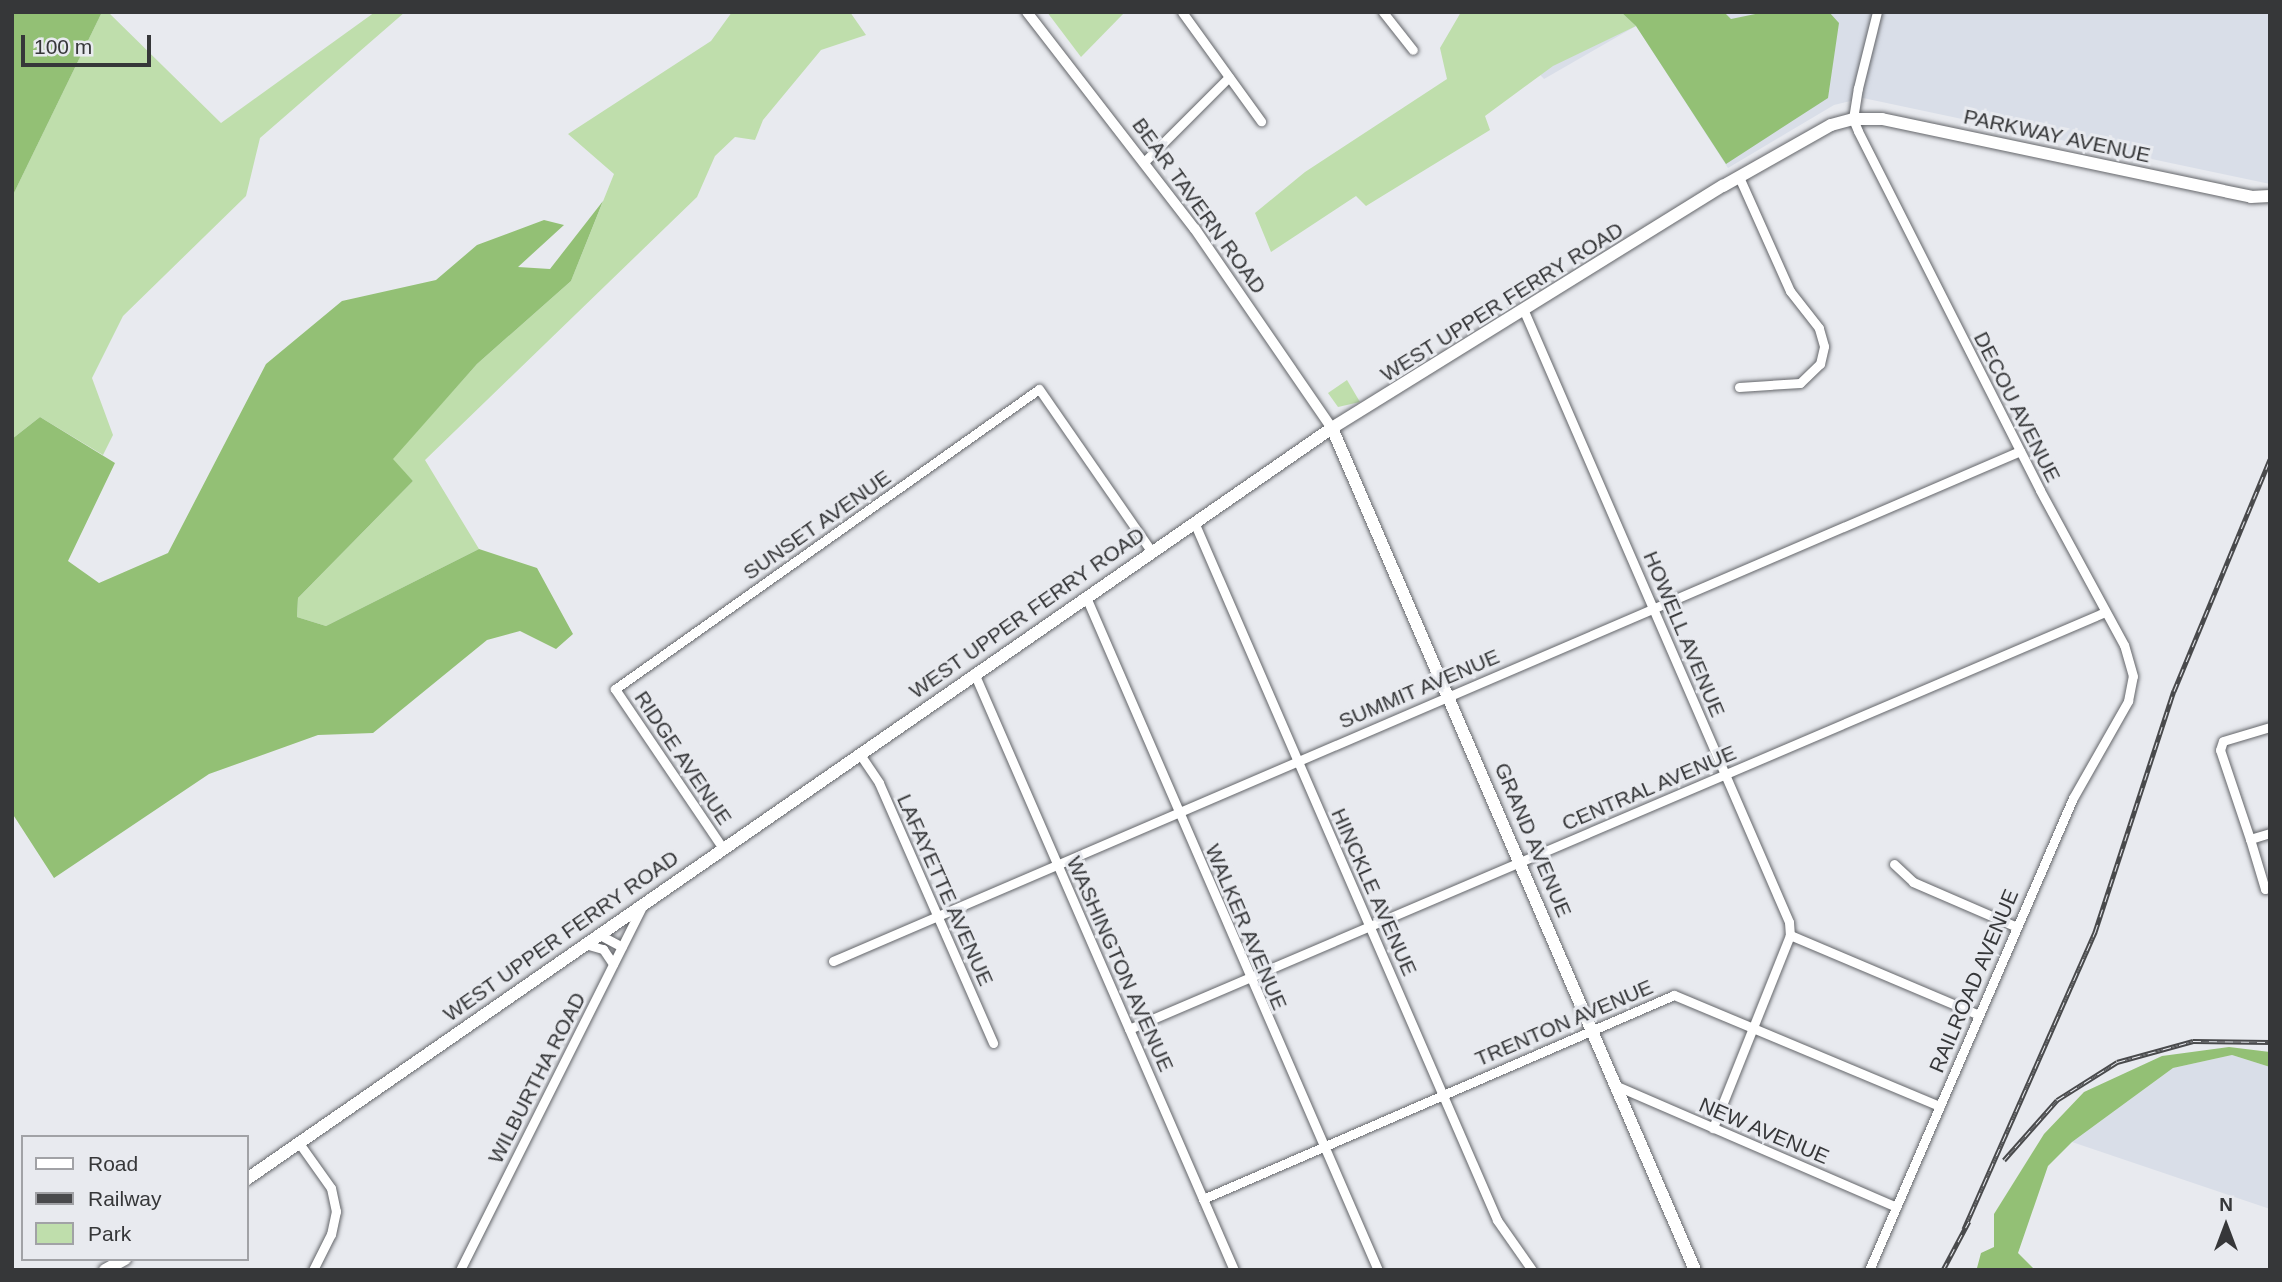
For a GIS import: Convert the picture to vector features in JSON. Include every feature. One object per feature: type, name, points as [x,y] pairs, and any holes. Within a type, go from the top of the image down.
[{"type":"main road","name":"WEST UPPER FERRY ROAD","points":[[248,1178],[722,847],[1332,428],[1739,177],[1831,125],[1853,119]]},
{"type":"main road","name":"PARKWAY AVENUE","points":[[1853,119],[1882,119],[2251,197],[2270,206]]},
{"type":"main road","name":"PARKWAY AVENUE","points":[[2251,197],[2270,196]]},
{"type":"main road","name":"GRAND AVENUE","points":[[1332,428],[1594,1029],[1695,1270]]},
{"type":"main road","points":[[105,1270],[121,1261]]},
{"type":"street","name":"BEAR TAVERN ROAD","points":[[1027,12],[1144,162],[1332,428]]},
{"type":"street","points":[[1182,12],[1261,121]]},
{"type":"street","points":[[1382,12],[1413,50]]},
{"type":"street","points":[[1853,119],[1877,12]]},
{"type":"street","points":[[1144,162],[1229,77]]},
{"type":"street","name":"DECOU AVENUE","points":[[1853,119],[2020,451],[2132,665],[2132,689],[2123,712]]},
{"type":"street","points":[[1739,177],[1790,291],[1819,328],[1824,346],[1820,364],[1800,383],[1739,387]]},
{"type":"street","name":"HOWELL AVENUE","points":[[1524,311],[1789,922],[1790,935]]},
{"type":"street","name":"SUNSET AVENUE","points":[[615,689],[1039,389],[1151,551]]},
{"type":"street","name":"SUMMIT AVENUE","points":[[833,961],[1449,694],[2020,451]]},
{"type":"street","name":"HINCKLE AVENUE","points":[[1194,522],[1501,1228],[1532,1270]]},
{"type":"street","name":"WALKER AVENUE","points":[[1086,597],[1322,1147],[1378,1270]]},
{"type":"street","name":"CENTRAL AVENUE","points":[[1129,1029],[2105,612]]},
{"type":"street","name":"WASHINGTON AVENUE","points":[[974,673],[1234,1270]]},
{"type":"street","name":"RIDGE AVENUE","points":[[615,689],[722,847]]},
{"type":"street","name":"RAILROAD AVENUE","points":[[1869,1270],[2074,797],[2123,712]]},
{"type":"street","points":[[2270,727],[2223,741],[2220,750],[2265,889],[2270,887]]},
{"type":"street","name":"LAFAYETTE AVENUE","points":[[859,753],[879,783],[993,1043]]},
{"type":"street","points":[[2250,839],[2270,833]]},
{"type":"street","points":[[1894,864],[1913,882],[2017,927]]},
{"type":"street","name":"WILBURTHA ROAD","points":[[460,1270],[644,902]]},
{"type":"street","points":[[598,934],[622,947]]},
{"type":"street","points":[[1713,1128],[1790,935],[1979,1015]]},
{"type":"street","points":[[583,944],[603,949],[613,964]]},
{"type":"street","name":"TRENTON AVENUE","points":[[1203,1199],[1674,995],[1940,1106]]},
{"type":"street","name":"NEW AVENUE","points":[[1619,1087],[1896,1207]]},
{"type":"street","points":[[299,1143],[331,1188],[336,1211],[331,1234],[313,1270]]},
{"type":"shaded area","points":[[1482,12],[2270,12],[2270,184],[1863,98],[1834,105],[1728,168],[1636,26],[1544,79]]},
{"type":"shaded area","points":[[2232,1055],[2270,1067],[2270,1209],[2072,1142],[2173,1068]]},
{"type":"green space","points":[[12,12],[102,12],[12,197]]},
{"type":"green space","points":[[102,12],[108,12],[221,123],[375,12],[405,12],[260,138],[246,196],[123,316],[92,378],[113,435],[103,455],[40,417],[12,439],[12,197]]},
{"type":"green space","points":[[732,12],[850,12],[866,35],[821,50],[763,120],[755,140],[735,137],[715,156],[697,197],[425,460],[479,549],[326,626],[297,617],[298,598],[413,481],[392,459],[477,364],[571,281],[614,174],[568,134],[711,41]]},
{"type":"green space","points":[[1047,12],[1125,12],[1081,57]]},
{"type":"green space","points":[[1461,12],[1621,12],[1636,26],[1553,66],[1485,116],[1490,130],[1366,206],[1356,196],[1271,252],[1255,213],[1305,172],[1447,79],[1440,48]]},
{"type":"green space","points":[[1621,12],[1724,12],[1731,19],[1765,12],[1829,12],[1839,23],[1828,98],[1726,164],[1636,26]]},
{"type":"green space","points":[[603,201],[571,281],[477,364],[393,459],[413,481],[298,598],[297,617],[326,626],[479,549],[537,568],[573,634],[556,649],[520,631],[487,640],[373,733],[318,735],[209,774],[54,878],[12,813],[12,439],[40,417],[115,463],[68,561],[99,583],[168,553],[266,364],[342,301],[436,280],[477,245],[544,220],[564,225],[518,267],[550,269]]},
{"type":"green space","points":[[1347,380],[1360,402],[1338,407],[1328,393]]},
{"type":"green space","points":[[2229,1047],[2270,1052],[2270,1067],[2232,1055],[2173,1068],[2072,1142],[2048,1166],[2018,1253],[2035,1270],[1977,1268],[1981,1253],[1994,1247],[1994,1214],[2044,1134],[2084,1092],[2162,1056]]},
{"type":"railway","points":[[1964,1229],[2095,932],[2174,691],[2270,459]]},
{"type":"railway","points":[[2004,1160],[2057,1100],[2117,1062],[2193,1041],[2270,1042]]},
{"type":"railway","points":[[1943,1270],[1969,1221]]}]
